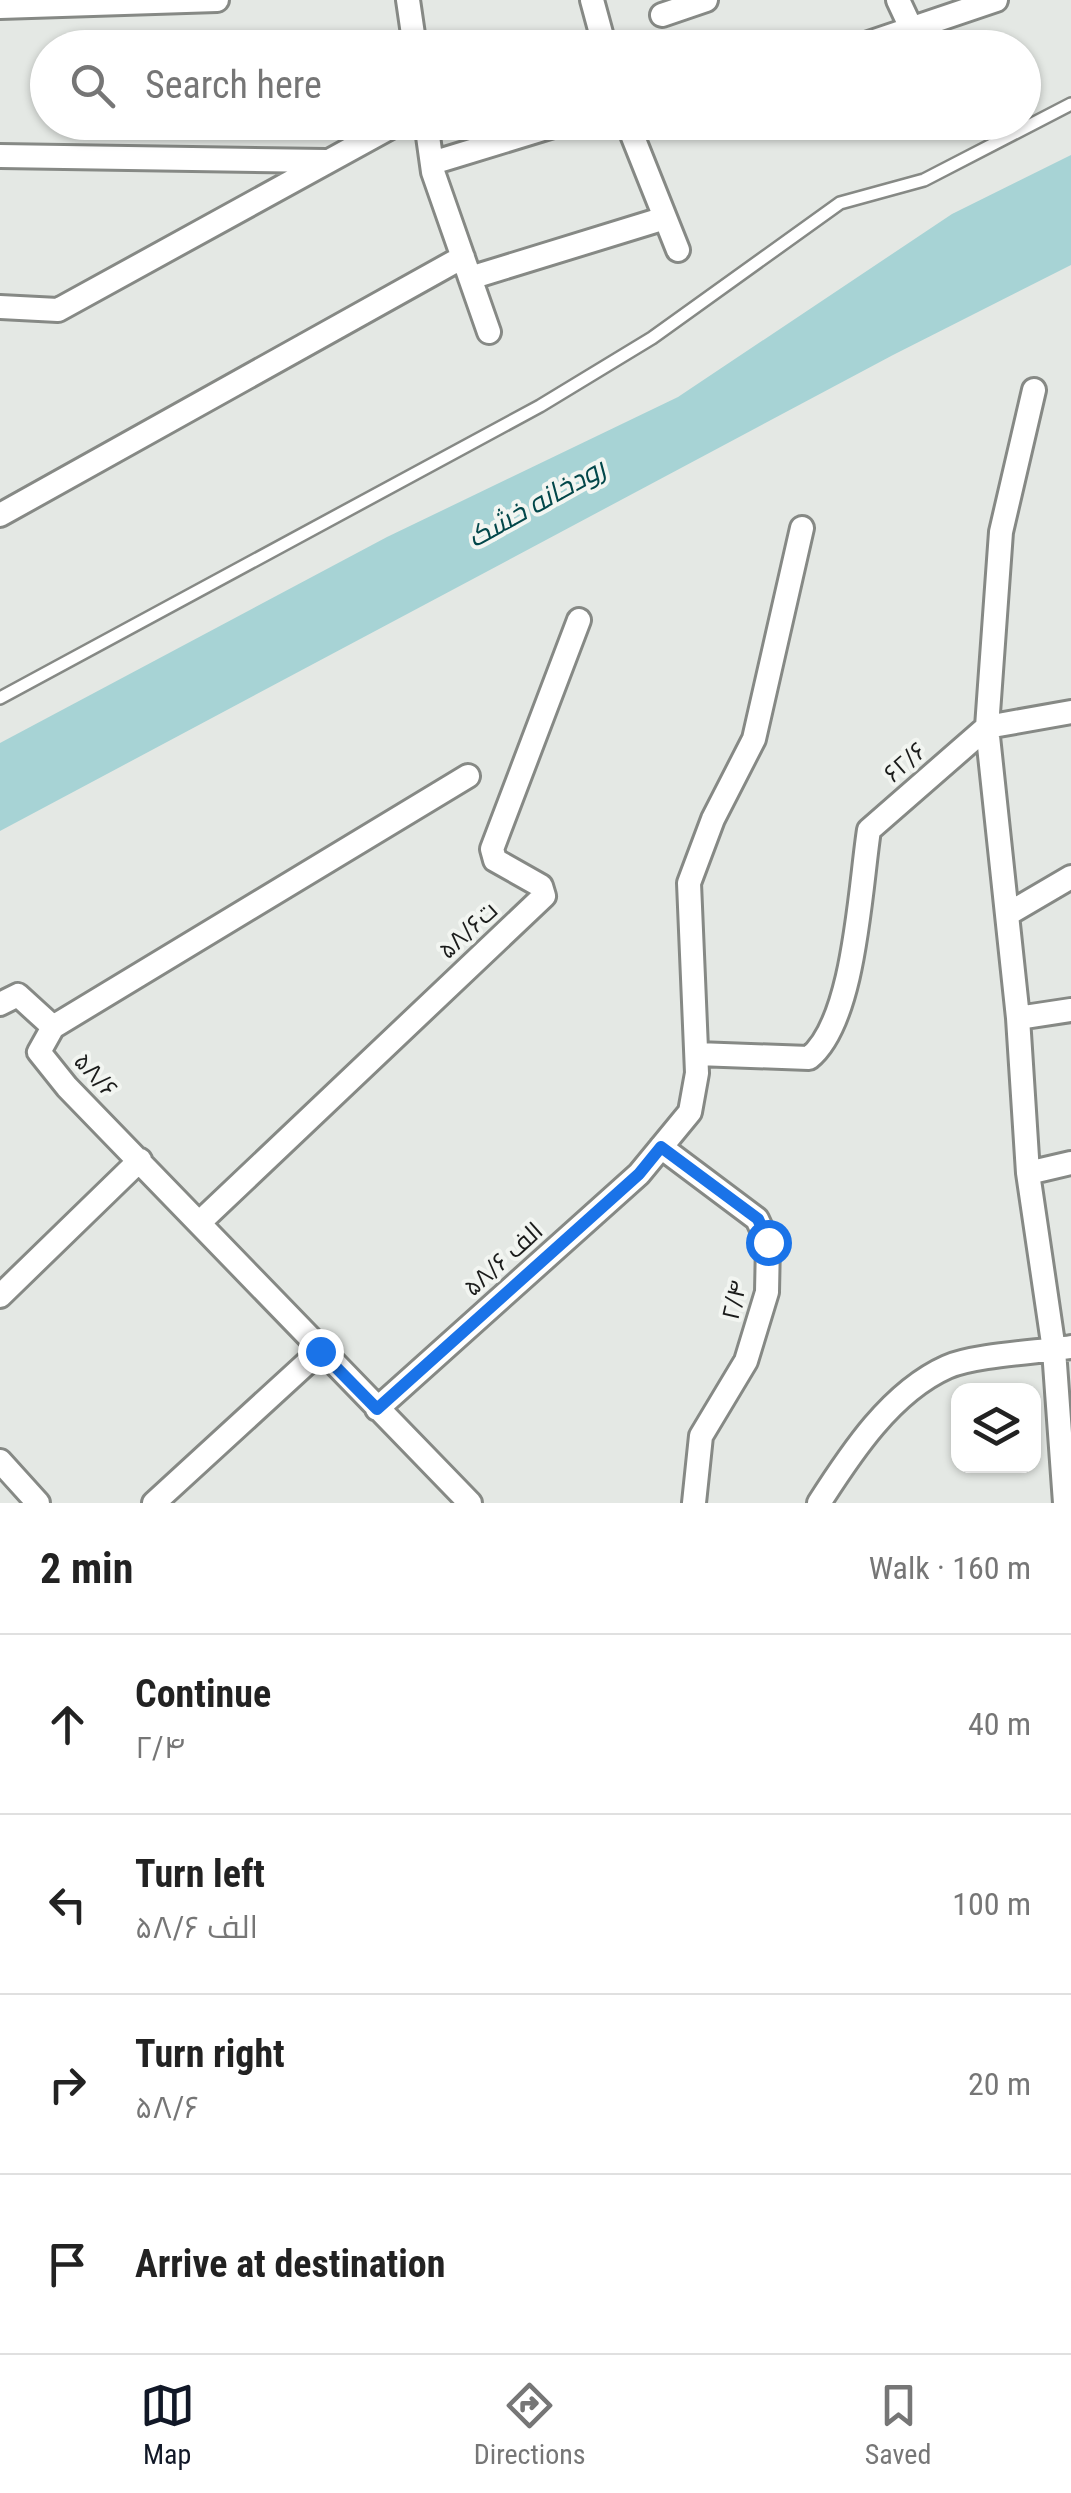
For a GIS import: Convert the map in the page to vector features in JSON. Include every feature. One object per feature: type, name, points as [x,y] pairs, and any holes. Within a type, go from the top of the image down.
[{"type":"street","points":[[0,7],[217,0]]},
{"type":"street","points":[[408,0],[412,30]]},
{"type":"street","points":[[592,0],[600,30]]},
{"type":"street","points":[[662,15],[706,0]]},
{"type":"street","points":[[898,0],[912,30],[996,0]]},
{"type":"street","points":[[0,307],[58,310],[368,140]]},
{"type":"street","points":[[429,140],[432,163],[489,332]]},
{"type":"street","points":[[432,163],[507,140]]},
{"type":"street","points":[[634,140],[678,250]]},
{"type":"street","points":[[0,156],[331,161]]},
{"type":"street","points":[[0,515],[467,268],[666,218]]},
{"type":"street","points":[[1034,390],[1001,532],[988,727],[1018,1018],[1028,1173],[1062,1348],[1065,1503]]},
{"type":"street","name":"۵۸/۶ الف","points":[[377,1409],[639,1174],[690,1112],[697,1054],[689,883],[712,819],[754,739],[802,528]]},
{"type":"street","name":"۵۸/۶ت","points":[[199,1222],[544,896],[541,886],[496,860],[492,848],[580,620]]},
{"type":"street","points":[[988,727],[1071,712]]},
{"type":"street","name":"۶۲/۶","points":[[697,1054],[809,1058],[825,1046],[844,985],[869,830],[988,727]]},
{"type":"street","name":"۵۸/۶","points":[[468,776],[54,1027],[39,1052],[66,1087],[470,1503]]},
{"type":"street","points":[[1008,914],[1071,877]]},
{"type":"street","points":[[0,1004],[18,995],[54,1027]]},
{"type":"street","points":[[1018,1018],[1071,1010]]},
{"type":"street","name":"۲/۴","points":[[661,1147],[758,1219],[768,1242],[767,1292],[746,1361],[701,1436],[694,1503]]},
{"type":"street","points":[[0,1296],[140,1160]]},
{"type":"street","points":[[1028,1173],[1071,1164]]},
{"type":"street","points":[[819,1503],[842,1466],[901,1397],[948,1366],[1062,1348]]},
{"type":"street","points":[[154,1503],[320,1351]]},
{"type":"street","points":[[0,1461],[38,1503]]},
{"type":"lane","points":[[1041,120],[1071,104]]},
{"type":"lane","points":[[0,698],[540,406],[652,338],[840,203],[924,180],[1001,140]]},
{"type":"water","name":"رودخانه خشک","points":[[1071,155],[1071,265],[893,355],[0,831],[0,743],[387,537],[678,397],[952,214]]},
{"type":"route","points":[[320,1351],[377,1409],[639,1174],[661,1147],[758,1219],[768,1242]]}]
